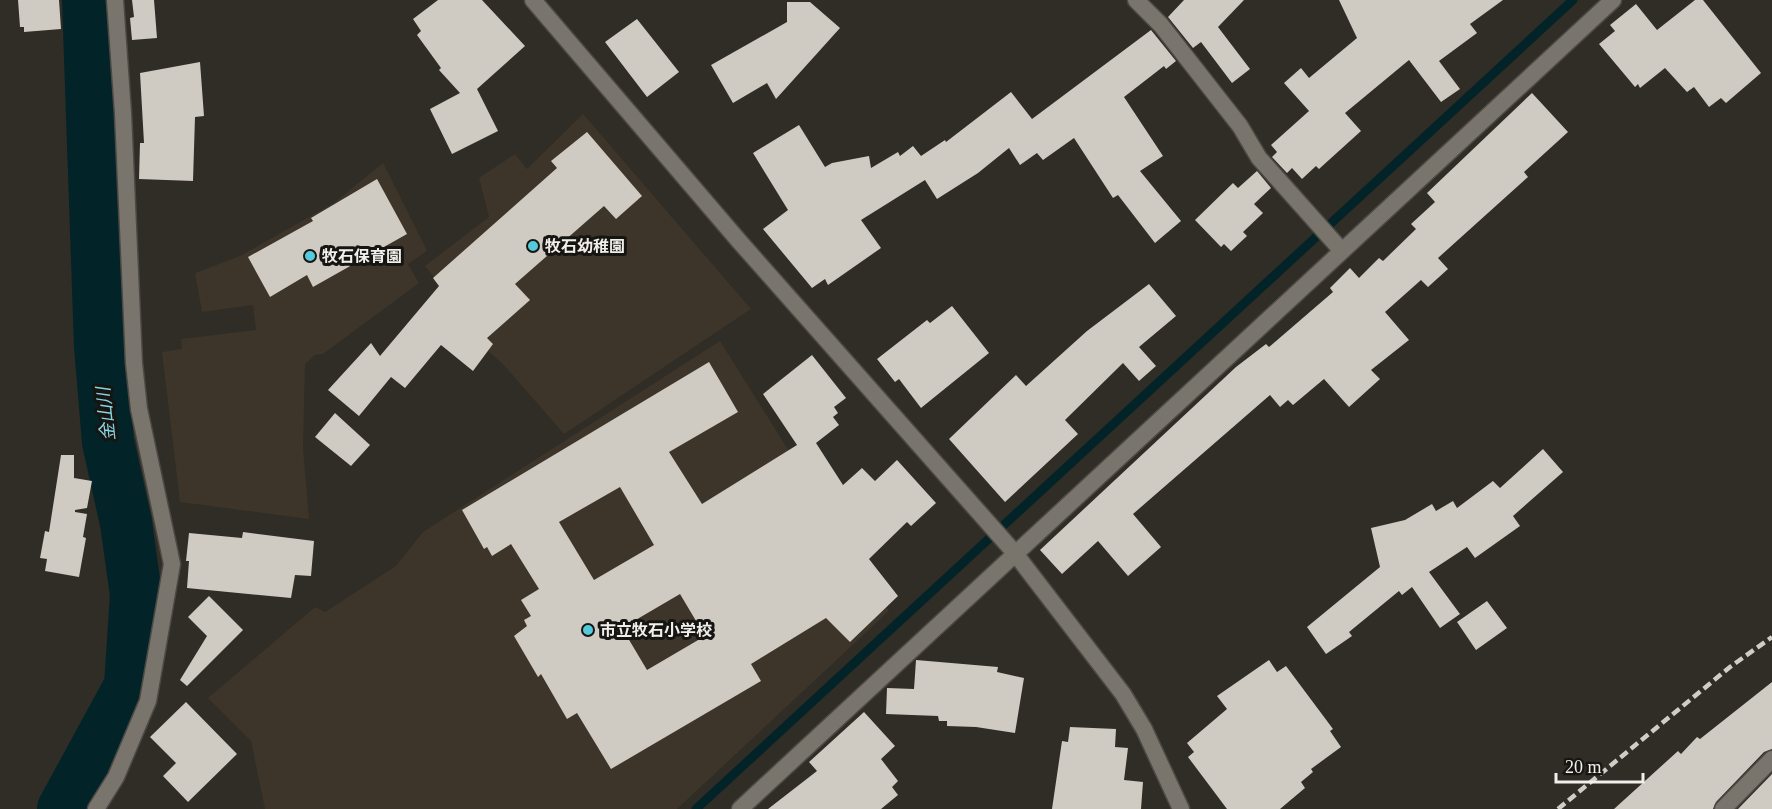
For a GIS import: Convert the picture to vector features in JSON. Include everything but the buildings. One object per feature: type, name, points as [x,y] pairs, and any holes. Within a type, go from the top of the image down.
[{"type":"street","points":[[96,809],[116,777],[148,701],[172,564],[139,409],[134,363],[123,113],[115,0]]},
{"type":"street","points":[[533,0],[740,241],[1014,552],[1123,694],[1144,729],[1180,809]]},
{"type":"street","points":[[1136,0],[1161,25],[1240,126],[1259,158],[1342,251]]},
{"type":"street","points":[[740,809],[801,755],[1014,552],[1612,0]]},
{"type":"street","points":[[1723,809],[1772,759]]},
{"type":"shaded area","points":[[583,114],[751,309],[564,434],[503,364],[435,304],[442,287],[425,266],[489,217],[479,178],[515,154],[527,169]]},
{"type":"shaded area","points":[[383,163],[427,251],[408,264],[419,283],[323,354],[315,355],[305,364],[303,448],[309,519],[180,502],[162,352],[182,349],[181,339],[256,330],[253,305],[202,312],[195,273],[240,256],[334,203]]},
{"type":"shaded area","points":[[720,341],[889,611],[677,809],[265,809],[251,741],[208,698],[315,607],[325,612],[396,566],[423,532]]},
{"type":"waterway","name":"金山川","points":[[63,809],[130,686],[136,595],[126,523],[108,442],[100,346],[88,0]]},
{"type":"waterway","points":[[696,809],[1573,0]]},
{"type":"railway","points":[[1558,809],[1730,667],[1772,637]]},
{"type":"place","name":"牧石幼稚園","points":[[533,246]]},
{"type":"place","name":"牧石保育園","points":[[310,256]]},
{"type":"place","name":"市立牧石小学校","points":[[588,630]]}]
